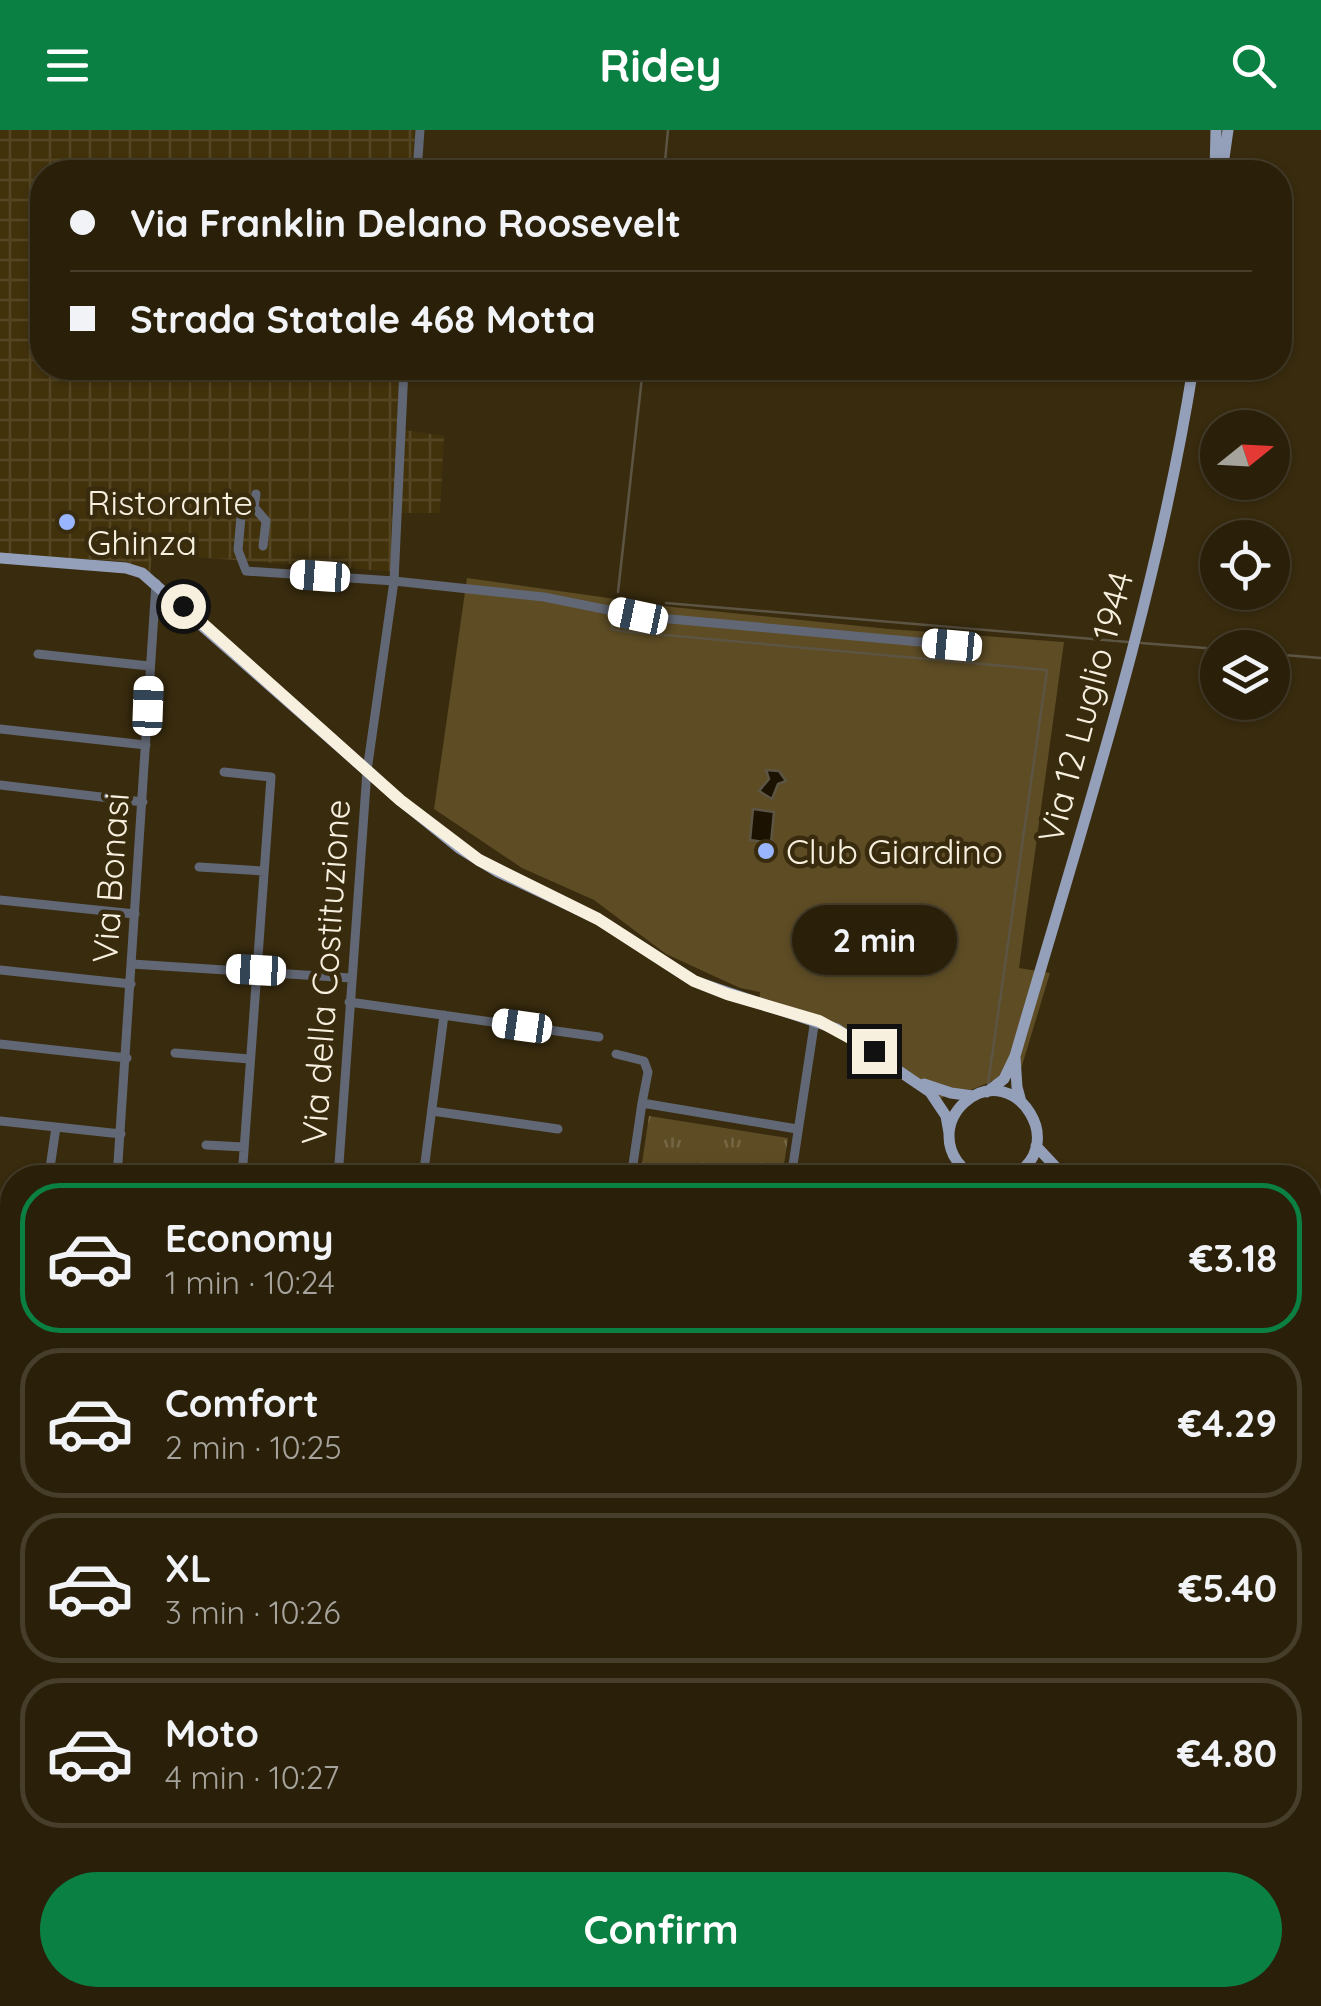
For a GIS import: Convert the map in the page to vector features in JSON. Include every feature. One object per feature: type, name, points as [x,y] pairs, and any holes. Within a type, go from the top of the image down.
[{"type":"main road","points":[[1216,130],[1217,160]]},
{"type":"main road","points":[[1221,160],[1228,130]]},
{"type":"main road","name":"Via 12 Luglio 1944","points":[[1015,1056],[1137,633],[1175,468],[1190,380]]},
{"type":"main road","points":[[0,558],[126,568],[156,583],[430,826],[479,860],[598,919],[676,971],[727,994],[815,1019],[857,1040],[916,1080],[940,1104],[954,1156],[963,1165]]},
{"type":"main road","points":[[987,1092],[1004,1079],[1015,1056]]},
{"type":"main road","points":[[1015,1056],[1017,1086],[1035,1122],[1036,1146],[1024,1165]]},
{"type":"main road","points":[[916,1080],[951,1093],[1005,1093],[1022,1102]]},
{"type":"main road","points":[[949,1133],[956,1111],[973,1096]]},
{"type":"main road","points":[[1036,1146],[1054,1165]]},
{"type":"street","points":[[418,160],[420,130]]},
{"type":"street","name":"Via della Costituzione","points":[[339,1165],[367,770],[394,581],[403,380]]},
{"type":"street","points":[[256,494],[254,507],[241,517],[238,550],[246,571],[394,581],[544,597],[638,616],[952,645]]},
{"type":"street","points":[[254,507],[266,521],[264,546]]},
{"type":"street","name":"Via Bonasi","points":[[118,1165],[156,583]]},
{"type":"street","points":[[38,654],[149,666]]},
{"type":"street","points":[[0,728],[146,745]]},
{"type":"street","points":[[224,772],[270,777],[243,1165]]},
{"type":"street","points":[[0,785],[143,802]]},
{"type":"street","points":[[199,867],[264,871]]},
{"type":"street","points":[[0,900],[135,914]]},
{"type":"street","points":[[132,964],[351,978]]},
{"type":"street","points":[[0,970],[131,984]]},
{"type":"street","points":[[349,1002],[600,1036]]},
{"type":"street","points":[[425,1165],[444,1015]]},
{"type":"street","points":[[792,1165],[815,1019]]},
{"type":"street","points":[[0,1044],[127,1058]]},
{"type":"street","points":[[175,1053],[250,1059]]},
{"type":"street","points":[[616,1054],[644,1061],[648,1072],[634,1165]]},
{"type":"street","points":[[642,1102],[797,1129]]},
{"type":"street","points":[[432,1111],[558,1129]]},
{"type":"street","points":[[0,1121],[121,1134]]},
{"type":"street","points":[[50,1165],[56,1127]]},
{"type":"street","points":[[206,1144],[244,1146]]},
{"type":"shaded area","points":[[0,130],[418,130],[415,160],[30,160],[30,380],[407,380],[405,430],[444,436],[440,513],[400,513],[399,572],[152,554],[150,575],[120,561],[0,554]]},
{"type":"shaded area","points":[[766,770],[779,771],[786,781],[778,784],[772,799],[759,791],[769,779]]},
{"type":"shaded area","points":[[753,809],[774,812],[771,843],[750,840]]},
{"type":"green space","name":"Club Giardino","points":[[467,578],[672,607],[1064,642],[1019,968],[1050,973],[1021,1069],[971,1090],[953,1089],[937,1102],[829,1027],[758,1007],[760,992],[740,988],[666,954],[594,900],[522,868],[434,809]]},
{"type":"green space","points":[[649,1116],[788,1138],[784,1165],[642,1165]]},
{"type":"waterway","points":[[665,160],[668,130]]},
{"type":"waterway","points":[[618,592],[642,380]]},
{"type":"waterway","points":[[666,603],[1128,642]]},
{"type":"waterway","points":[[611,621],[612,629],[621,631],[1047,670],[988,1084]]},
{"type":"waterway","points":[[1141,643],[1200,648]]},
{"type":"waterway","points":[[1290,655],[1321,658]]},
{"type":"place","name":"Ristorante Ghinza","points":[[67,522]]},
{"type":"place","name":"Club Giardino","points":[[766,851]]},
{"type":"route","points":[[183,606],[459,848],[598,919],[694,981],[819,1021],[874,1051]]}]
